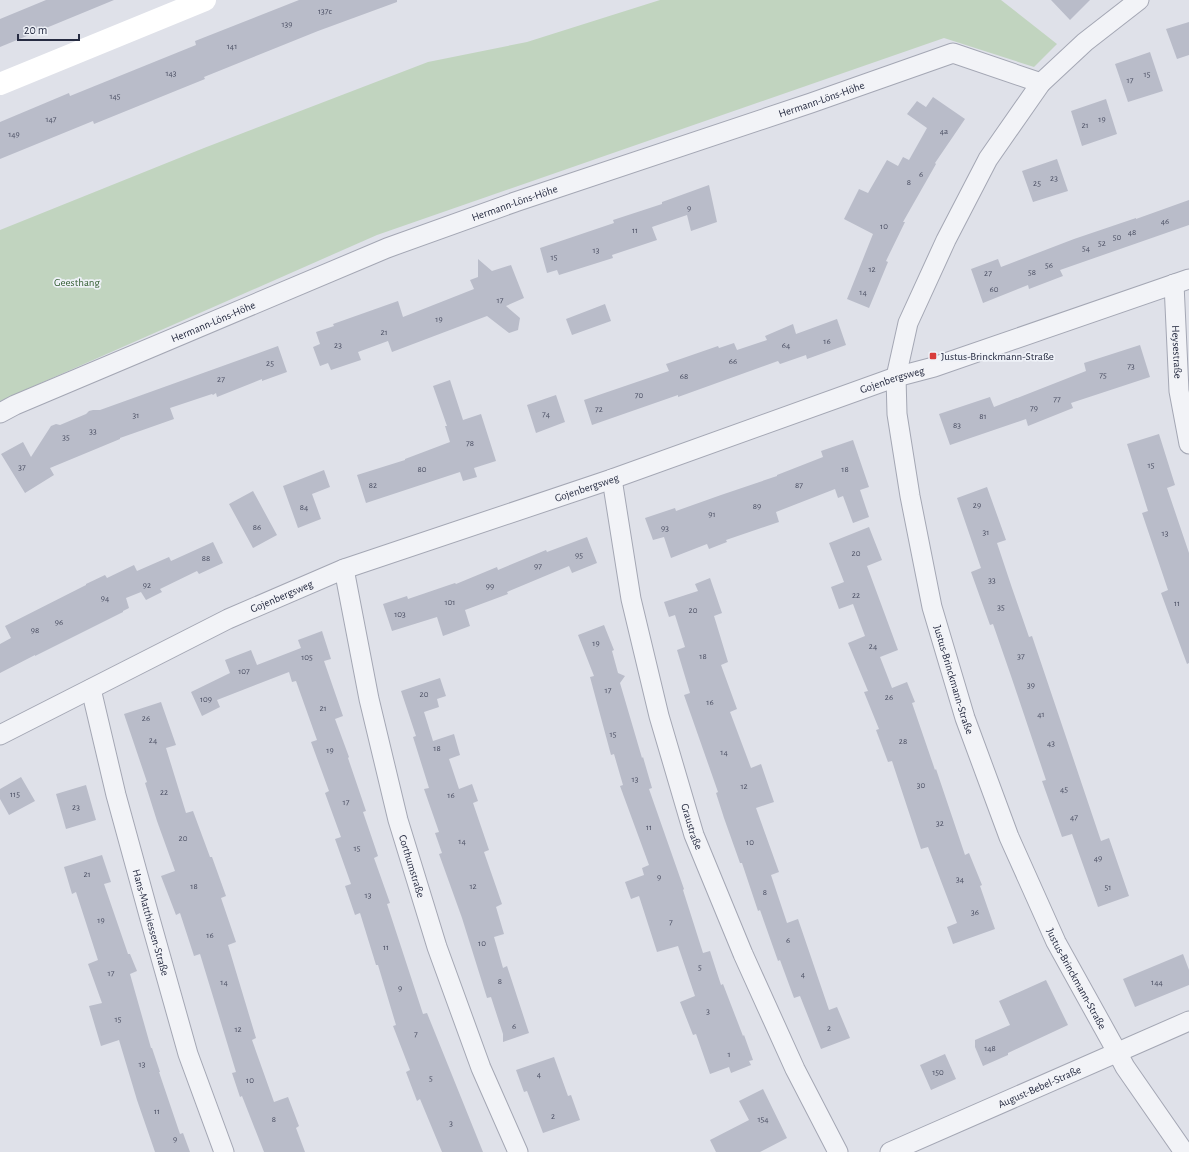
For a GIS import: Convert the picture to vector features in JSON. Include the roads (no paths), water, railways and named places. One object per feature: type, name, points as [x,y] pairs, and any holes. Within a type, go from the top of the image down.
[{"type":"main road","points":[[0,84],[205,0]]},
{"type":"street","name":"Justus-Brinckmann-Straße","points":[[1139,0],[1085,42],[1041,83],[988,159],[946,240],[908,323],[896,377],[897,414],[910,496],[932,607],[965,718],[1009,837],[1056,942],[1125,1067],[1184,1152]]},
{"type":"street","name":"Hermann-Löns-Höhe","points":[[0,413],[15,405],[387,248],[515,202],[811,103],[953,53],[1041,83]]},
{"type":"street","name":"Gojenbergsweg","points":[[0,735],[228,619],[344,569],[612,479],[896,377],[941,364],[1181,281]]},
{"type":"street","name":"Heysestraße","points":[[1181,281],[1179,391],[1189,444]]},
{"type":"street","name":"Graustraße","points":[[612,479],[631,599],[659,716],[694,835],[743,954],[795,1069],[838,1152]]},
{"type":"street","name":"Corthumstraße","points":[[344,569],[369,699],[398,820],[437,946],[470,1040],[518,1152]]},
{"type":"street","name":"Hans-Matthiessen-Straße","points":[[91,689],[116,795],[186,1047],[224,1152]]},
{"type":"street","name":"August-Bebel-Straße","points":[[890,1152],[1189,1021]]},
{"type":"place","name":"Justus-Brinckmann-Straße","points":[[933,356]]},
{"type":"park label","name":"Geesthang","points":[[77,282]]}]
